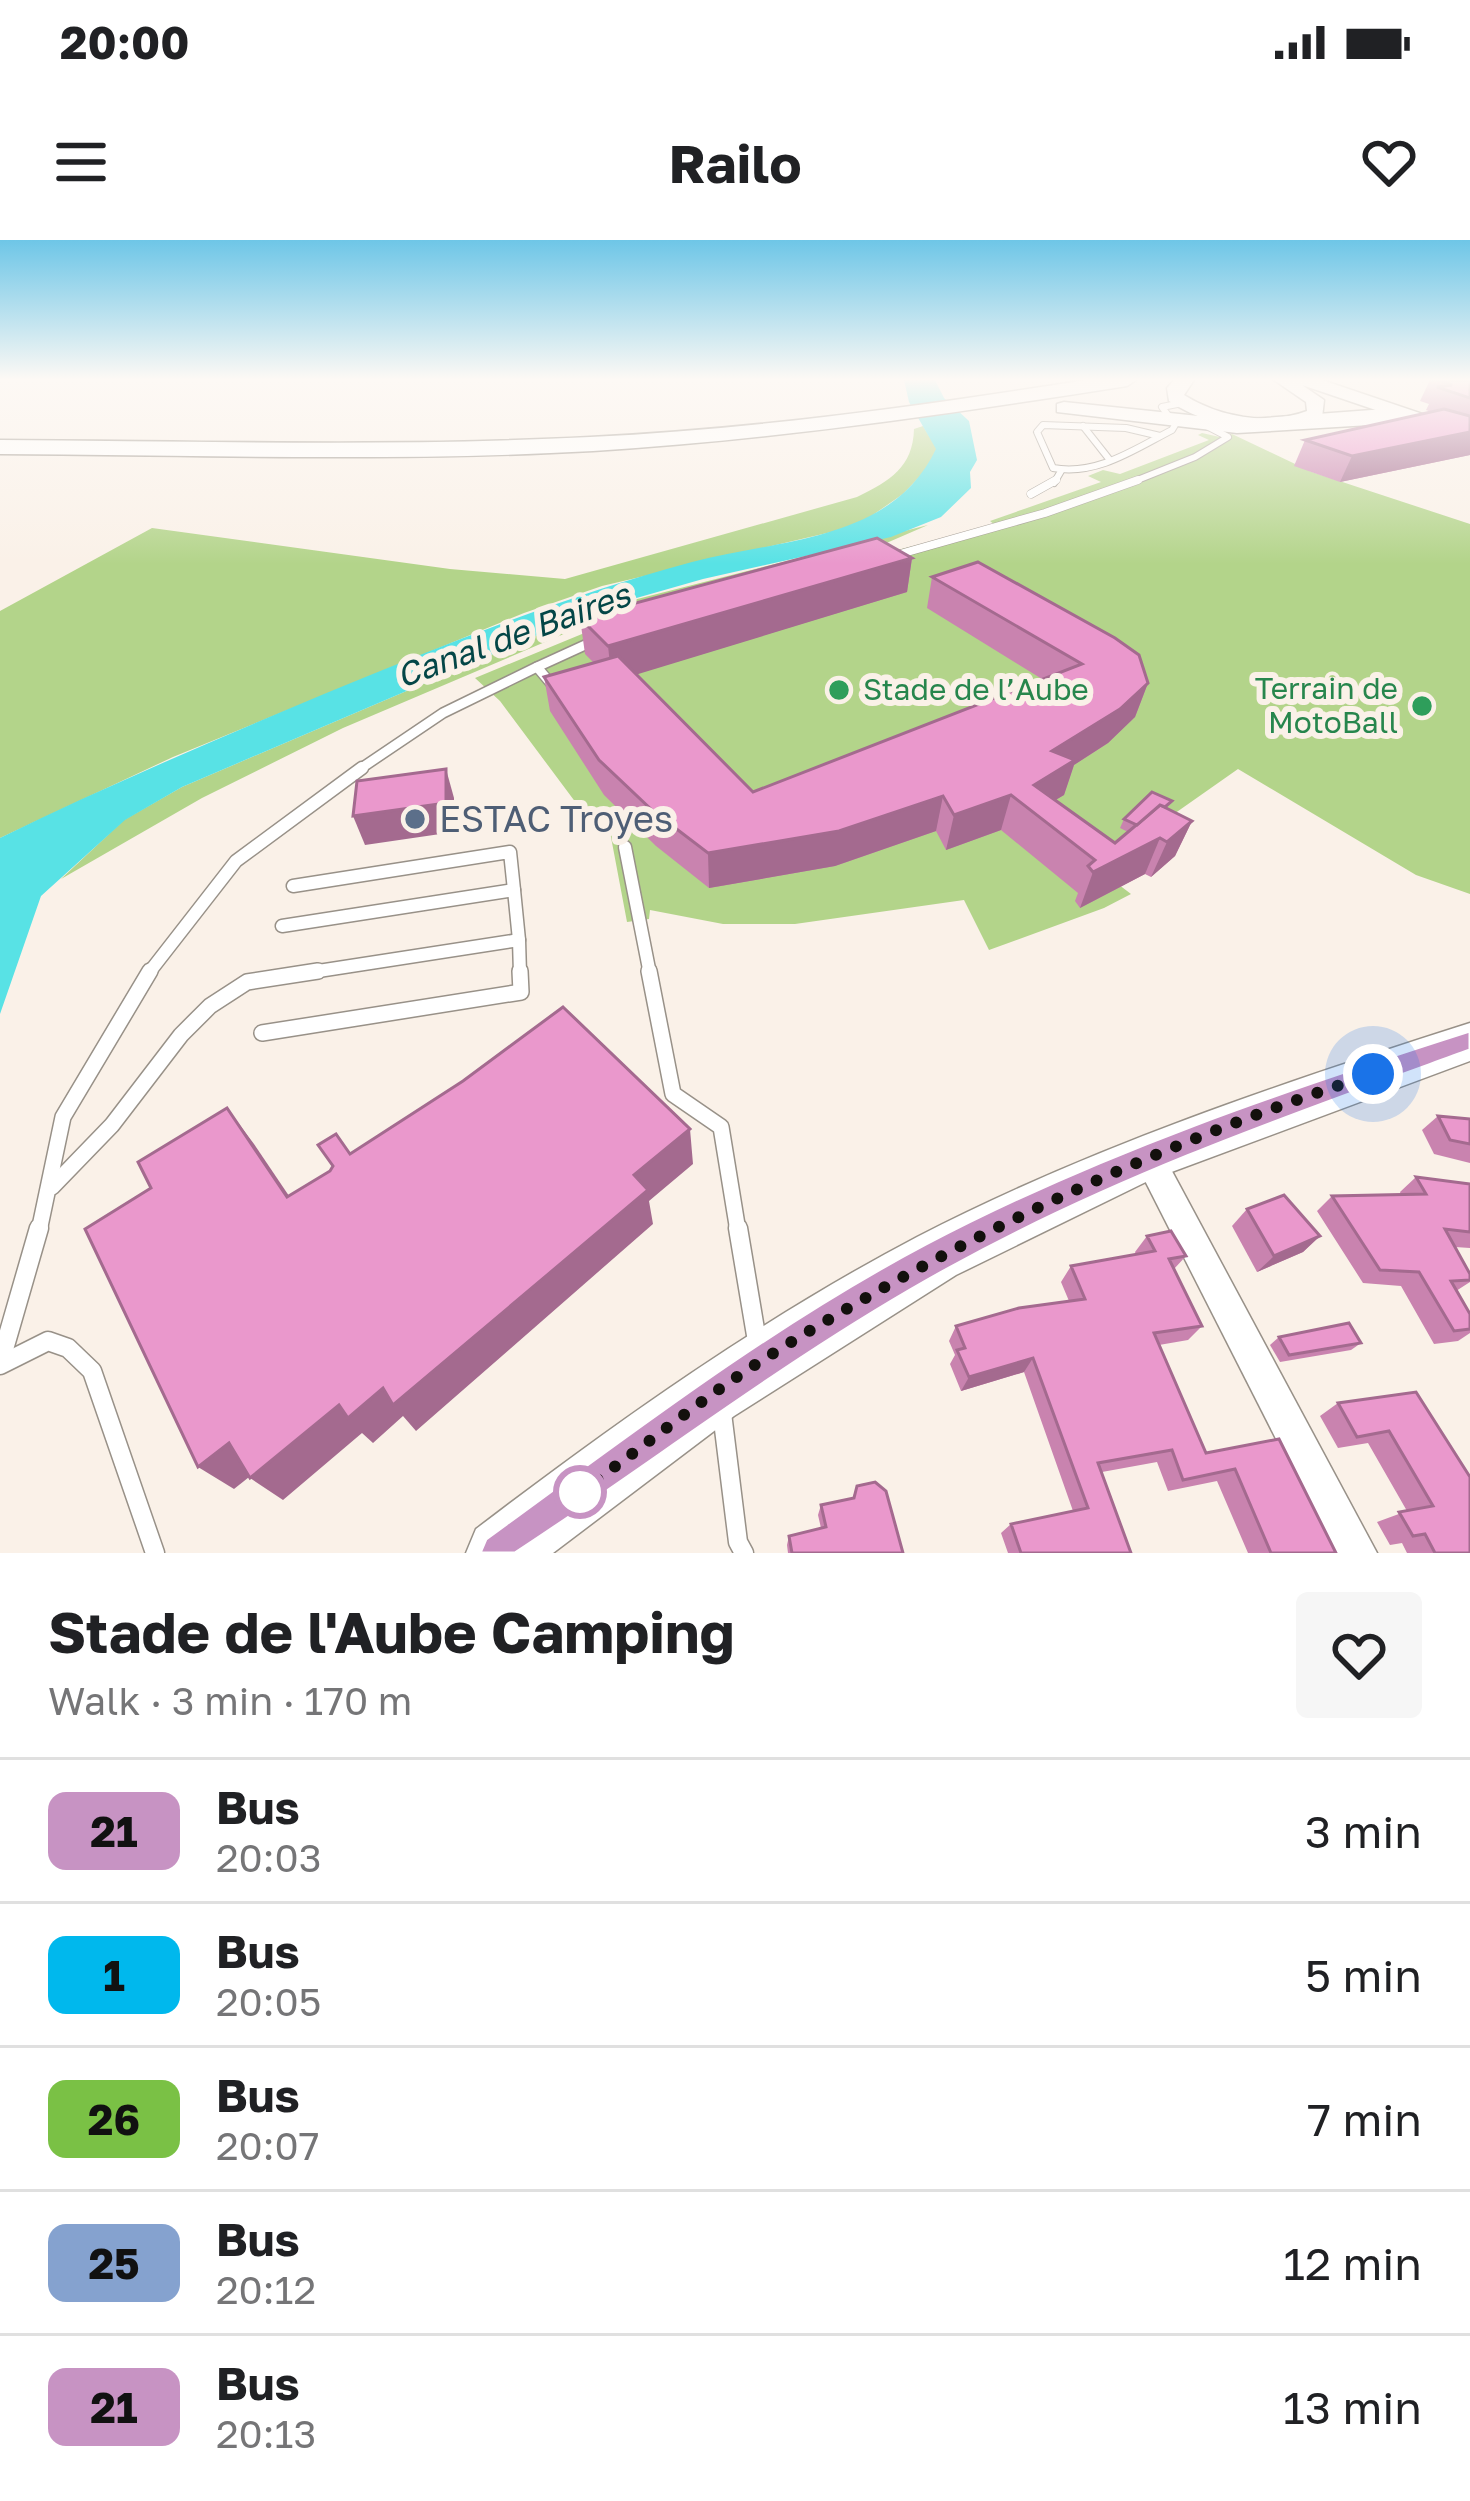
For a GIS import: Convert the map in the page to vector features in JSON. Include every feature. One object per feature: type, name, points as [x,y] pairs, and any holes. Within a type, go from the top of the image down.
[{"type":"highway","points":[[0,446],[440,449],[627,441]]},
{"type":"main road","points":[[500,1553],[741,1376],[939,1255],[1148,1157],[1310,1095],[1470,1042]]},
{"type":"street","points":[[1148,1157],[1356,1553]]},
{"type":"lane","points":[[1044,441],[1053,468],[1061,471],[1083,470],[1136,441]]},
{"type":"lane","points":[[1095,441],[1109,458]]},
{"type":"lane","points":[[872,562],[1008,526],[1206,454],[1222,441]]},
{"type":"lane","points":[[1031,494],[1053,484],[1061,471]]},
{"type":"lane","points":[[0,1364],[51,1188],[63,1117],[123,1010],[169,943],[236,861],[291,817],[443,713],[607,637]]},
{"type":"lane","points":[[537,667],[562,696]]},
{"type":"lane","points":[[625,847],[673,1094],[721,1127],[741,1376],[738,1542],[744,1553]]},
{"type":"lane","points":[[262,1033],[521,992],[510,852],[293,886]]},
{"type":"lane","points":[[282,926],[514,890]]},
{"type":"lane","points":[[51,1188],[128,1105],[166,1047],[222,995],[248,982],[519,940]]},
{"type":"lane","points":[[0,1364],[34,1342],[50,1339],[72,1348],[92,1371],[155,1553]]},
{"type":"green space","points":[[932,441],[937,449],[926,470],[903,494],[857,526],[602,586],[524,613],[173,757],[0,838],[0,611],[152,528],[450,569],[565,579],[857,497],[898,471],[913,442]]},
{"type":"green space","points":[[1206,441],[1247,441],[1312,472],[1470,524],[1470,894],[1416,875],[1238,769],[1097,868],[1131,894],[989,950],[964,900],[795,924],[723,924],[650,910],[649,919],[627,922],[607,816],[588,819],[500,701],[475,678],[599,627],[995,525],[990,521],[1101,482],[1088,476],[1103,470],[1120,474]]},
{"type":"green space","points":[[928,525],[868,551],[592,622],[343,728],[202,798],[61,879],[124,820],[182,787],[598,609]]},
{"type":"water","name":"Canal de Baires","points":[[932,441],[973,441],[977,460],[970,472],[971,488],[941,517],[891,537],[703,579],[598,609],[182,787],[125,820],[41,896],[0,1014],[0,838],[242,729],[506,622],[645,575],[796,541],[862,520],[892,503],[916,480],[936,449]]},
{"type":"building","points":[[1309,441],[1424,441],[1352,456]]},
{"type":"building","points":[[877,538],[912,558],[608,646],[580,618]]},
{"type":"building","points":[[978,562],[1139,655],[1148,683],[1120,709],[1052,751],[1075,760],[1034,785],[1115,843],[1160,805],[1192,821],[1167,842],[1160,838],[1093,872],[1088,866],[1095,860],[1011,795],[954,815],[943,796],[839,831],[708,853],[653,811],[599,760],[544,677],[618,656],[753,792],[1082,664],[932,577]]},
{"type":"building","points":[[446,769],[446,803],[353,816],[357,781]]},
{"type":"building","points":[[1152,792],[1172,801],[1137,825],[1124,819]]},
{"type":"building","points":[[563,1007],[690,1129],[634,1175],[648,1190],[393,1405],[383,1388],[348,1418],[339,1405],[250,1478],[229,1443],[198,1467],[85,1229],[151,1188],[138,1162],[227,1108],[287,1197],[333,1166],[318,1145],[336,1134],[350,1154],[463,1081]]},
{"type":"building","points":[[1438,1116],[1470,1119],[1470,1144],[1450,1140]]},
{"type":"building","points":[[1416,1177],[1470,1184],[1470,1232],[1445,1229],[1470,1274],[1470,1280],[1451,1281],[1470,1314],[1470,1329],[1454,1331],[1419,1272],[1380,1270],[1332,1196],[1426,1194]]},
{"type":"building","points":[[1284,1195],[1320,1236],[1274,1256],[1247,1209]]},
{"type":"building","points":[[1171,1231],[1186,1256],[1169,1259],[1202,1326],[1154,1333],[1206,1453],[1279,1439],[1336,1553],[1271,1553],[1235,1469],[1183,1480],[1172,1450],[1098,1463],[1131,1553],[1021,1553],[1011,1524],[1088,1508],[1033,1358],[969,1377],[957,1350],[965,1348],[956,1326],[1019,1308],[1085,1299],[1071,1266],[1155,1251],[1147,1236]]},
{"type":"building","points":[[1349,1323],[1361,1343],[1289,1355],[1279,1337]]},
{"type":"building","points":[[1416,1392],[1470,1477],[1470,1553],[1435,1553],[1425,1534],[1413,1536],[1399,1512],[1433,1506],[1389,1431],[1357,1437],[1338,1403]]},
{"type":"building","points":[[875,1482],[886,1491],[903,1553],[792,1553],[789,1536],[826,1527],[821,1505],[854,1498],[857,1486]]},
{"type":"bus line","name":"21","points":[[500,1553],[761,1360],[939,1255],[1148,1157],[1310,1095],[1470,1042]]},
{"type":"place","name":"Stade de l’Aube","points":[[839,690]]},
{"type":"place","name":"Terrain de MotoBall","points":[[1422,706]]},
{"type":"place","name":"ESTAC Troyes","points":[[415,819]]},
{"type":"route","points":[[580,1492],[761,1360],[939,1255],[1148,1157],[1373,1074]]}]
